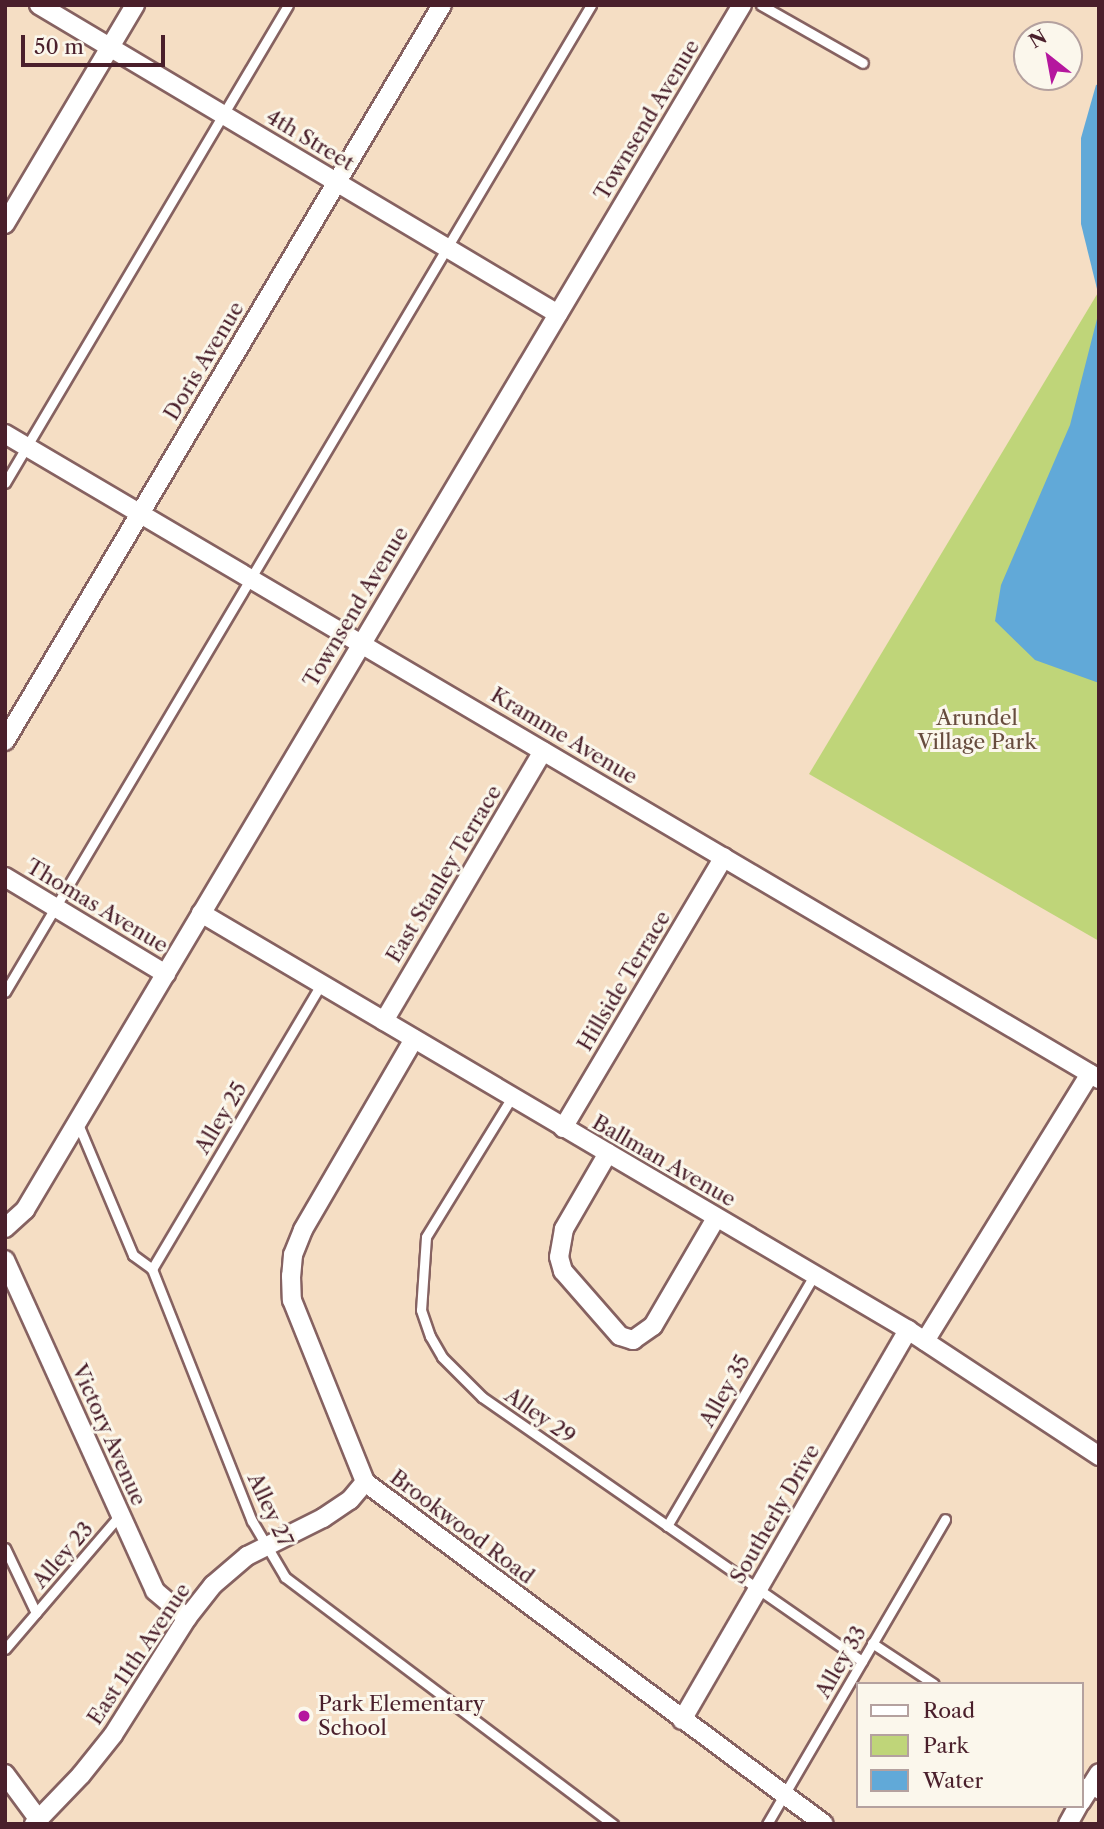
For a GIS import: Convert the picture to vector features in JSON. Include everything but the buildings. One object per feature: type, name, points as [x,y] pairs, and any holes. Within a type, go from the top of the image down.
[{"type":"street","name":"4th Street","points":[[39,5],[558,314]]},
{"type":"street","points":[[5,224],[135,5]]},
{"type":"street","name":"Doris Avenue","points":[[5,741],[442,5]]},
{"type":"street","name":"Townsend Avenue","points":[[5,1228],[25,1210],[742,5]]},
{"type":"street","name":"Kramme Avenue","points":[[5,434],[1094,1076]]},
{"type":"street","name":"East Stanley Terrace","points":[[384,1021],[543,751]]},
{"type":"street","name":"Hillside Terrace","points":[[563,1128],[724,857]]},
{"type":"street","name":"Thomas Avenue","points":[[5,877],[166,974]]},
{"type":"street","name":"Ballman Avenue","points":[[201,913],[908,1330],[1099,1455]]},
{"type":"street","name":"Brookwood Road","points":[[414,1039],[303,1230],[293,1255],[292,1300],[365,1482],[824,1824]]},
{"type":"street","points":[[925,1341],[1094,1076]]},
{"type":"street","points":[[608,1153],[564,1229],[559,1257],[563,1270],[620,1336],[633,1340],[653,1326],[716,1218]]},
{"type":"street","name":"Victory Avenue","points":[[5,1260],[155,1591],[187,1618]]},
{"type":"street","name":"Southerly Drive","points":[[682,1720],[908,1330]]},
{"type":"street","name":"East 11th Avenue","points":[[38,1823],[81,1776],[113,1735],[187,1618],[232,1568],[265,1547],[323,1518],[350,1500],[365,1482]]},
{"type":"street","points":[[5,1774],[38,1823]]},
{"type":"street","points":[[1068,1824],[1078,1808]]},
{"type":"lane","points":[[5,483],[288,5]]},
{"type":"lane","points":[[5,992],[591,5]]},
{"type":"lane","points":[[761,5],[863,63]]},
{"type":"lane","name":"Alley 25","points":[[152,1269],[321,984]]},
{"type":"lane","name":"Alley 29","points":[[513,1097],[426,1237],[421,1310],[430,1336],[442,1357],[482,1398],[862,1661]]},
{"type":"lane","name":"Alley 27","points":[[77,1123],[133,1255],[152,1269],[265,1547],[285,1577],[613,1824]]},
{"type":"lane","name":"Alley 35","points":[[667,1526],[814,1275]]},
{"type":"lane","name":"Alley 23","points":[[5,1649],[120,1515]]},
{"type":"lane","name":"Alley 33","points":[[767,1824],[945,1519]]},
{"type":"lane","points":[[5,1548],[36,1613]]},
{"type":"lane","points":[[872,1643],[931,1682]]},
{"type":"green space","name":"Arundel Village Park","points":[[1099,291],[1099,941],[809,774]]},
{"type":"water","points":[[1099,84],[1099,297],[1081,224],[1081,138],[1096,85]]},
{"type":"water","points":[[1099,311],[1099,683],[1035,660],[995,621],[1001,585],[1070,425]]},
{"type":"place","name":"Park Elementary School","points":[[304,1716]]}]
